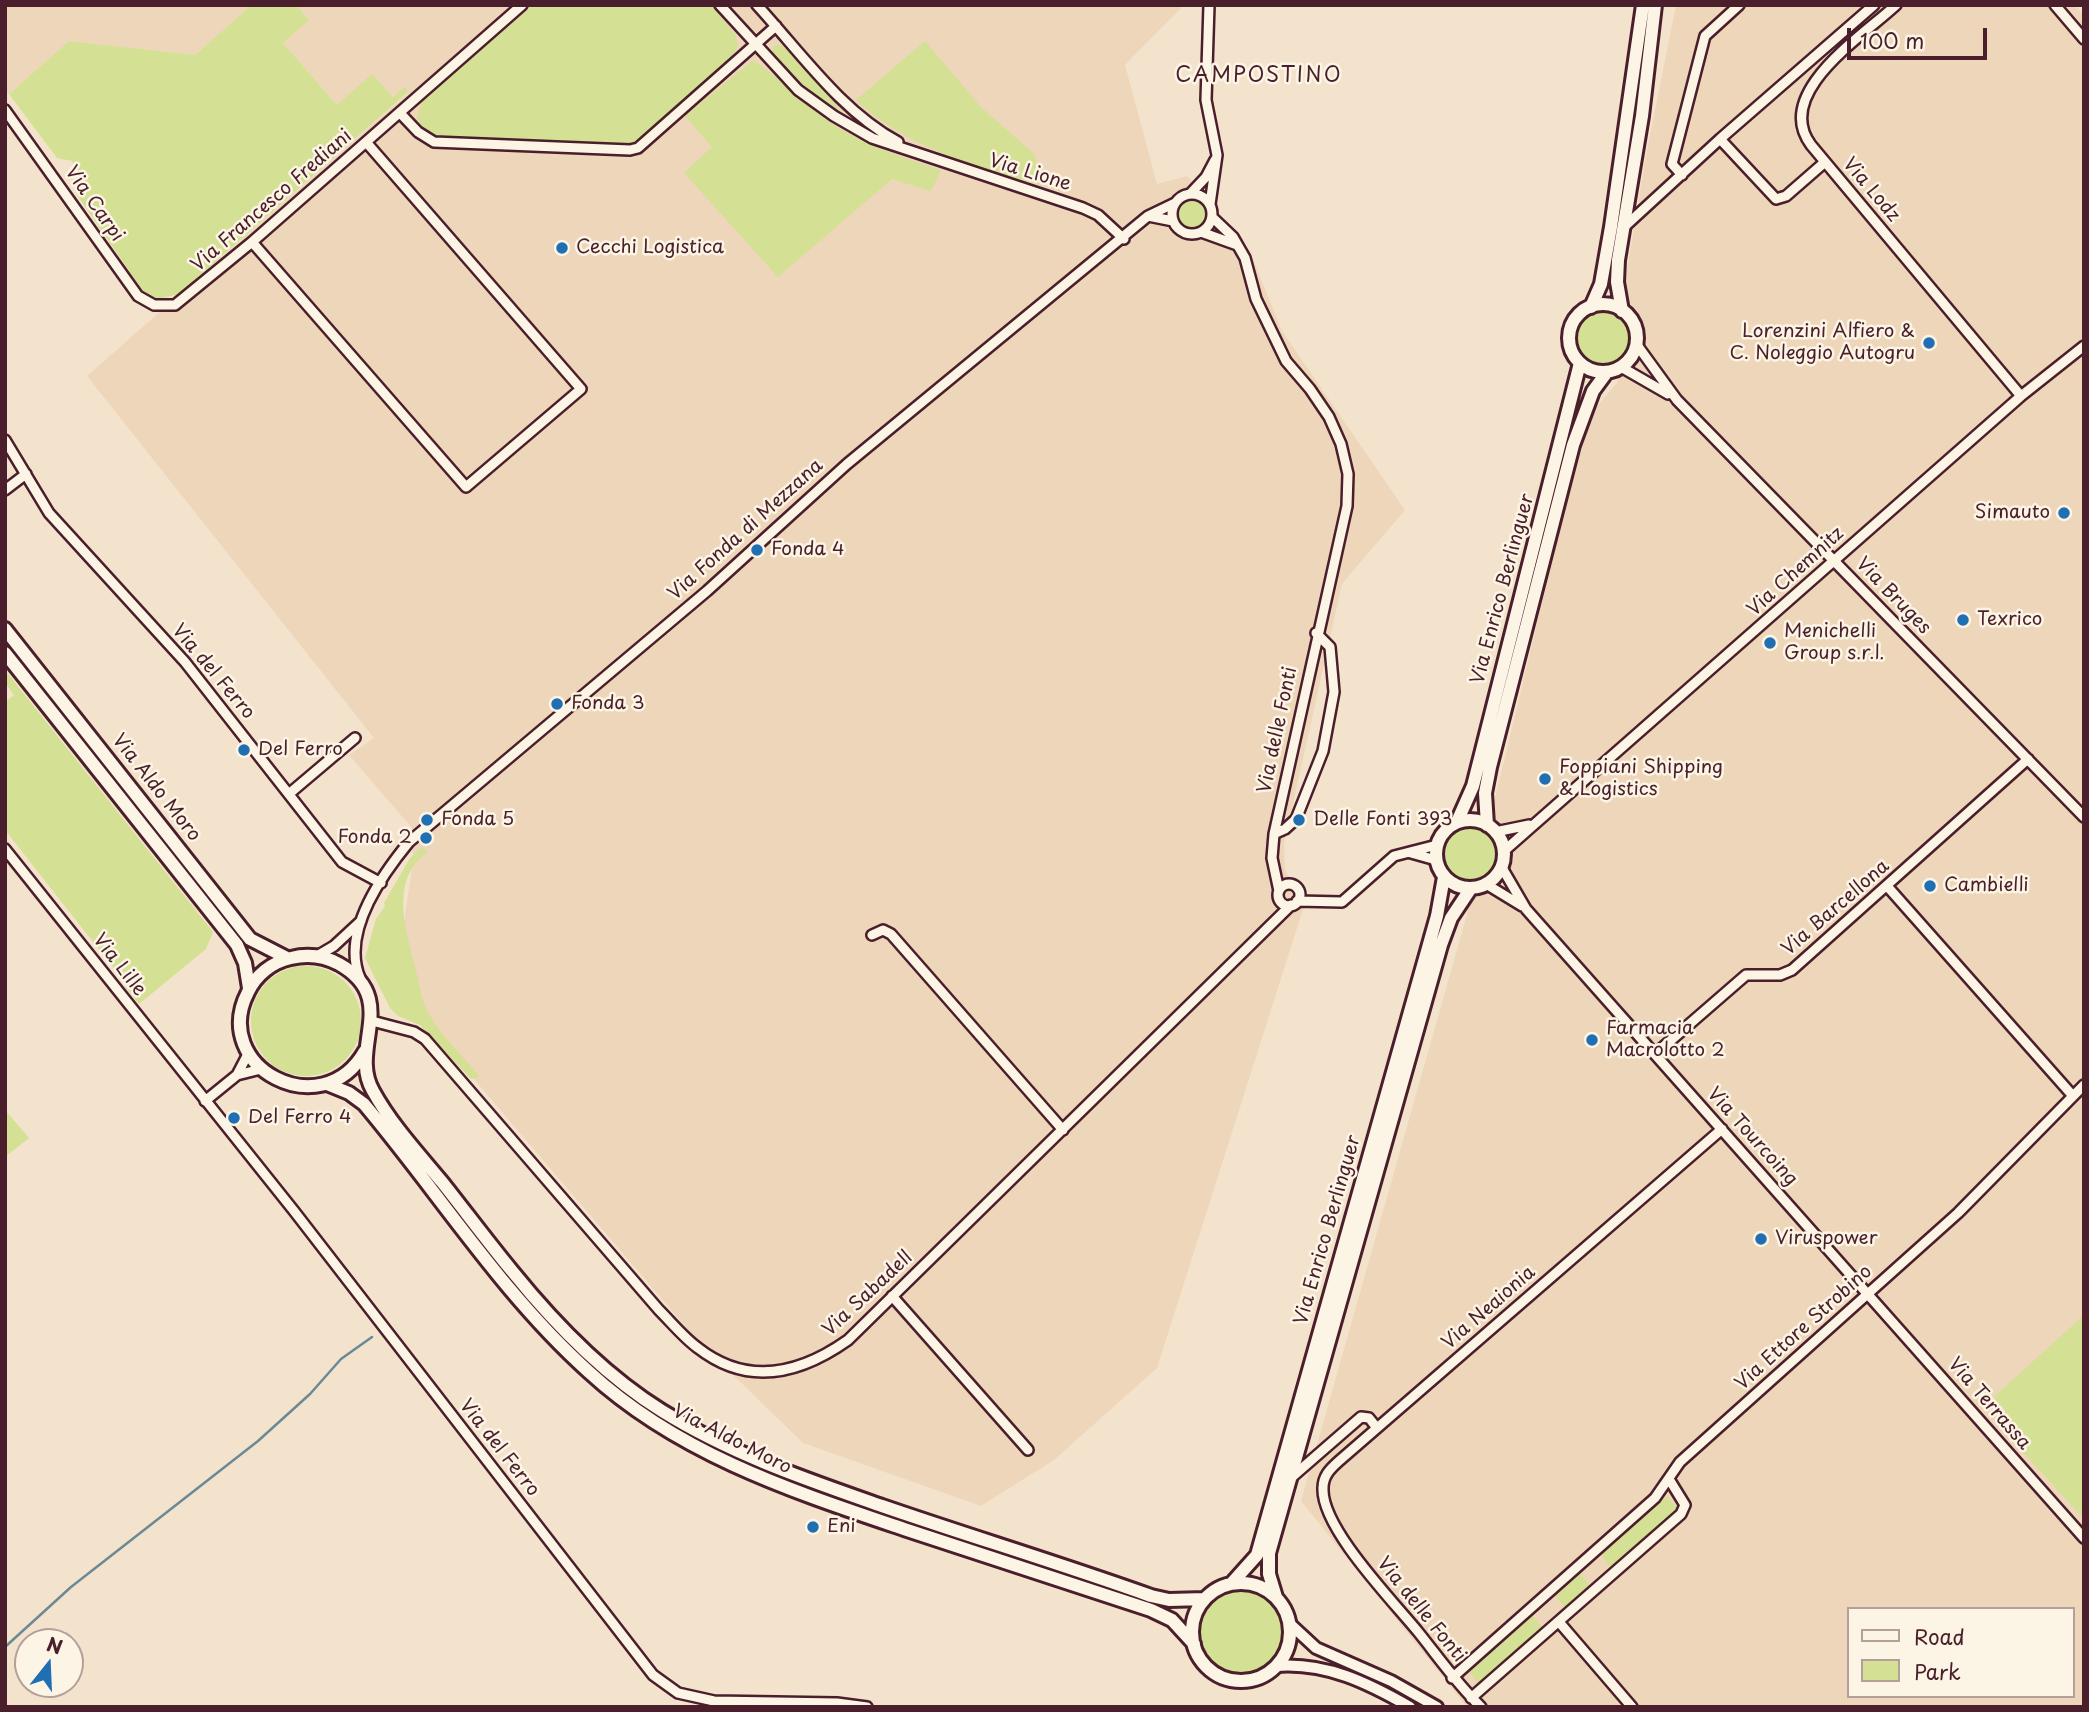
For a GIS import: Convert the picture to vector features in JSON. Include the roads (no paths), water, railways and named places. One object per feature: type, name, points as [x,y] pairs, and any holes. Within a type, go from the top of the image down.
[{"type":"main road","points":[[1591,307],[1601,284],[1611,227],[1643,5]]},
{"type":"main road","points":[[1622,311],[1617,274],[1656,5]]},
{"type":"main road","points":[[1610,305],[1622,311],[1634,324],[1637,345],[1621,367],[1607,372],[1591,370],[1580,363],[1570,345],[1570,329],[1578,316],[1591,307],[1610,305]]},
{"type":"main road","name":"Via Enrico Berlinguer","points":[[1437,845],[1444,831],[1457,822],[1473,786],[1580,363]]},
{"type":"main road","name":"Via Enrico Berlinguer","points":[[1504,851],[1491,828],[1485,793],[1490,767],[1573,445],[1593,391],[1607,372]]},
{"type":"main road","name":"Via Aldo Moro","points":[[5,629],[250,939],[287,958]]},
{"type":"main road","name":"Via Aldo Moro","points":[[5,653],[237,945],[246,962],[249,988],[241,1017],[242,1035],[249,1052],[261,1069],[289,1084],[304,1087],[327,1084],[349,1093],[364,1104],[548,1332],[589,1372],[653,1422],[690,1444],[791,1491],[1151,1610],[1172,1620],[1194,1644]]},
{"type":"main road","points":[[1457,822],[1472,820],[1491,828]]},
{"type":"main road","points":[[1437,845],[1436,860],[1444,877],[1457,886],[1471,888],[1486,884],[1502,866],[1504,851]]},
{"type":"main road","name":"Via Enrico Berlinguer","points":[[1231,1584],[1257,1555],[1437,916],[1444,877]]},
{"type":"main road","name":"Via Enrico Berlinguer","points":[[1276,1597],[1268,1563],[1290,1478],[1441,945],[1451,918],[1471,888]]},
{"type":"main road","points":[[249,988],[268,968],[287,958],[317,956],[344,968],[364,990]]},
{"type":"main road","name":"Via Aldo Moro","points":[[364,990],[372,1021],[365,1051],[369,1082],[379,1100],[511,1271],[558,1324],[598,1361],[659,1409],[736,1452],[797,1478],[1152,1596],[1169,1600],[1205,1599]]},
{"type":"main road","points":[[327,1084],[347,1073],[365,1051]]},
{"type":"main road","points":[[1231,1584],[1255,1585],[1276,1597],[1289,1623],[1287,1648],[1276,1666],[1255,1679],[1229,1679],[1207,1666],[1194,1644],[1194,1620],[1205,1599],[1217,1589],[1231,1584]]},
{"type":"street","name":"Via Francesco Frediani","points":[[162,306],[181,303],[522,5]]},
{"type":"street","name":"Via Lione","points":[[720,5],[797,90],[834,117],[872,138],[1083,208],[1098,215],[1124,239]]},
{"type":"street","name":"Via Lione","points":[[757,5],[847,104],[879,132],[918,153]]},
{"type":"street","points":[[1201,232],[1212,217],[1210,204],[1217,155],[1206,100],[1209,5]]},
{"type":"street","points":[[1682,175],[1672,164],[1705,36],[1739,5]]},
{"type":"street","points":[[1622,229],[1720,139],[1874,5]]},
{"type":"street","name":"Via Lodz","points":[[1896,5],[1819,74],[1808,88],[1802,109],[1804,131],[1825,162],[2021,396]]},
{"type":"street","points":[[2055,5],[2084,39]]},
{"type":"street","points":[[400,113],[418,132],[434,142],[630,150],[638,148],[776,26]]},
{"type":"street","name":"Via Carpi","points":[[5,110],[133,289],[146,302],[162,306]]},
{"type":"street","points":[[1720,139],[1776,199],[1786,196],[1825,162]]},
{"type":"street","points":[[252,242],[466,487],[581,388],[366,142]]},
{"type":"street","points":[[1173,221],[1175,203],[1190,194],[1206,177],[1217,155]]},
{"type":"street","points":[[1190,194],[1201,196],[1210,204]]},
{"type":"street","name":"Via Fonda di Mezzana","points":[[381,883],[409,842],[707,591],[846,464],[1124,239],[1148,216],[1175,203]]},
{"type":"street","points":[[1148,216],[1173,221],[1185,233],[1201,232],[1238,246]]},
{"type":"street","name":"Via delle Fonti","points":[[1212,217],[1238,246],[1272,334],[1286,362],[1310,388],[1329,417],[1341,444],[1348,474],[1347,506],[1316,633],[1274,834],[1272,858],[1282,892]]},
{"type":"street","name":"Via Bruges","points":[[1637,345],[1677,400],[2084,817]]},
{"type":"street","name":"Via Chemnitz","points":[[1504,851],[1531,824],[1573,792],[2021,396],[2084,346]]},
{"type":"street","name":"Via Bruges","points":[[1621,367],[1677,400]]},
{"type":"street","name":"Via del Ferro","points":[[5,440],[49,513],[185,662],[342,862],[381,883]]},
{"type":"street","points":[[5,491],[26,474]]},
{"type":"street","name":"Via delle Fonti","points":[[1274,834],[1290,827],[1296,819],[1323,751],[1334,692],[1330,647],[1316,633]]},
{"type":"street","points":[[290,793],[355,738]]},
{"type":"street","name":"Via Barcellona","points":[[1655,1054],[1746,975],[1787,973],[2028,759]]},
{"type":"street","name":"Via Chemnitz","points":[[1491,828],[1531,824]]},
{"type":"street","points":[[1282,892],[1296,899],[1336,903],[1349,897],[1391,858],[1437,845]]},
{"type":"street","name":"Via Lille","points":[[5,849],[205,1101]]},
{"type":"street","points":[[1409,852],[1436,860]]},
{"type":"street","name":"Via Tourcoing","points":[[1502,866],[1526,909],[1869,1294]]},
{"type":"street","points":[[364,990],[356,969],[355,950],[362,919],[381,883]]},
{"type":"street","name":"Via Tourcoing","points":[[1486,884],[1526,909]]},
{"type":"street","points":[[1274,920],[1282,892],[1295,886],[1296,899]]},
{"type":"street","points":[[1887,886],[2073,1096]]},
{"type":"street","name":"Via Sabadell","points":[[372,1021],[408,1030],[425,1039],[659,1310],[696,1348],[718,1361],[743,1370],[768,1373],[791,1370],[820,1360],[848,1340],[1296,899]]},
{"type":"street","points":[[317,956],[334,946],[362,919]]},
{"type":"street","points":[[872,935],[883,930],[891,934],[1063,1130]]},
{"type":"street","points":[[205,1101],[237,1075],[249,1052]]},
{"type":"street","points":[[237,1075],[261,1069]]},
{"type":"street","name":"Via Ettore Strobino","points":[[1452,1678],[1655,1498],[1680,1462],[1969,1203],[2084,1085]]},
{"type":"street","name":"Via del Ferro","points":[[205,1101],[653,1675],[678,1693],[714,1701],[836,1703],[867,1707]]},
{"type":"street","name":"Via Neaionia","points":[[1339,1531],[1324,1497],[1324,1480],[1328,1471],[1722,1129]]},
{"type":"street","name":"Via Terrassa","points":[[1869,1294],[2084,1538]]},
{"type":"street","points":[[892,1296],[1028,1450]]},
{"type":"street","points":[[1290,1478],[1361,1417],[1369,1418],[1377,1428]]},
{"type":"street","points":[[1471,1698],[1681,1514],[1685,1505],[1683,1498],[1669,1479]]},
{"type":"street","name":"Via delle Fonti","points":[[1339,1531],[1362,1566],[1452,1678],[1480,1707]]},
{"type":"street","points":[[1559,1622],[1632,1707]]},
{"type":"street","points":[[1289,1623],[1316,1648],[1391,1681],[1437,1707]]},
{"type":"street","points":[[1276,1666],[1306,1665],[1337,1672],[1410,1707]]},
{"type":"waterway","points":[[5,1647],[71,1587],[258,1441],[310,1394],[341,1359],[372,1337]]},
{"type":"place","name":"Cecchi Logistica","points":[[562,248]]},
{"type":"place","name":"Lorenzini Alfiero & C. Noleggio Autogru","points":[[1929,343]]},
{"type":"place","name":"Simauto","points":[[2064,513]]},
{"type":"place","name":"Fonda 4","points":[[757,550]]},
{"type":"place","name":"Texrico","points":[[1963,620]]},
{"type":"place","name":"Menichelli Group s.r.l.","points":[[1770,643]]},
{"type":"place","name":"Fonda 3","points":[[557,704]]},
{"type":"place","name":"Del Ferro","points":[[244,750]]},
{"type":"place","name":"Foppiani Shipping & Logistics","points":[[1545,779]]},
{"type":"place","name":"Fonda 5","points":[[427,820]]},
{"type":"place","name":"Delle Fonti 393","points":[[1299,820]]},
{"type":"place","name":"Fonda 2","points":[[426,838]]},
{"type":"place","name":"Cambielli","points":[[1930,886]]},
{"type":"place","name":"Farmacia Macrolotto 2","points":[[1592,1040]]},
{"type":"place","name":"Del Ferro 4","points":[[234,1118]]},
{"type":"place","name":"Viruspower","points":[[1761,1239]]},
{"type":"place","name":"Eni","points":[[813,1527]]},
{"type":"district","name":"CAMPOSTINO","points":[[1259,76]]}]
